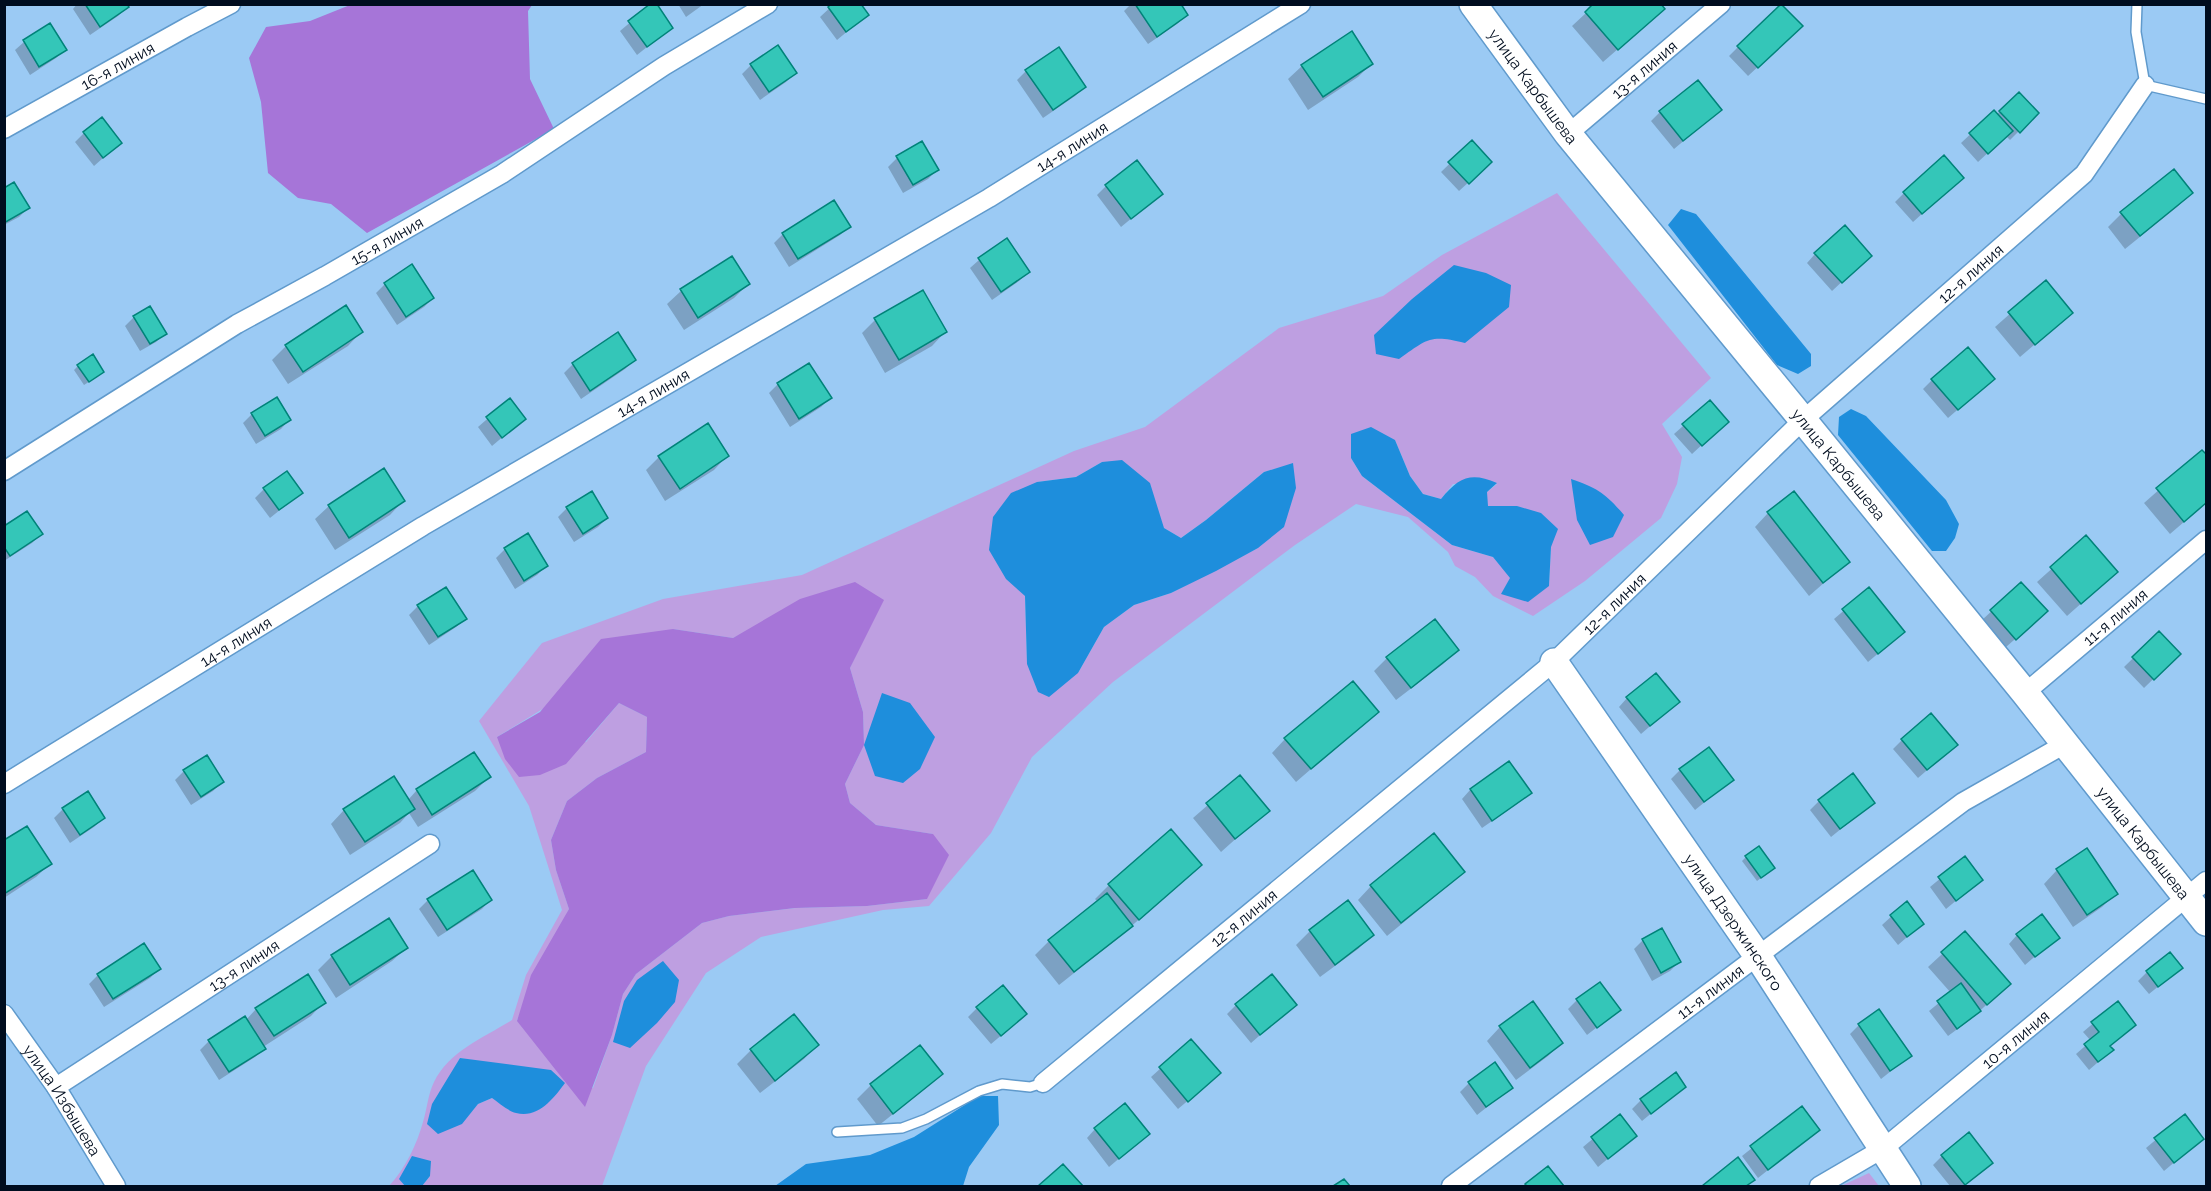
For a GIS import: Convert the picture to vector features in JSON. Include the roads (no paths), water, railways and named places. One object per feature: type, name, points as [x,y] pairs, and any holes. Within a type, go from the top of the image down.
[{"type":"main road","name":"улица Карбышева","points":[[1473,4],[1568,134],[2065,744],[2197,890],[2206,922]]},
{"type":"main road","name":"улица Дзержинского","points":[[1554,662],[1756,956],[1907,1186]]},
{"type":"street","name":"16-я линия","points":[[4,129],[231,4]]},
{"type":"street","name":"15-я линия","points":[[4,471],[237,324],[502,174],[664,66],[768,4]]},
{"type":"street","name":"14-я линия","points":[[4,784],[423,526],[989,198],[1301,4]]},
{"type":"street","name":"13-я линия","points":[[1568,134],[1721,4]]},
{"type":"street","name":"12-я линия","points":[[1043,1083],[1554,662],[1803,420],[2084,174],[2145,85]]},
{"type":"street","name":"11-я линия","points":[[2025,693],[2206,540]]},
{"type":"street","name":"11-я линия","points":[[1451,1186],[1963,802],[2065,744]]},
{"type":"street","name":"13-я линия","points":[[56,1087],[430,844]]},
{"type":"street","name":"10-я линия","points":[[1819,1186],[1884,1148],[2197,890]]},
{"type":"street","name":"улица Избышева","points":[[4,1014],[56,1087],[116,1186]]},
{"type":"lane","points":[[2137,4],[2136,32],[2145,85],[2206,99]]},
{"type":"lane","points":[[837,1132],[902,1128],[926,1119],[979,1091],[1002,1084],[1030,1087],[1043,1083]]},
{"type":"water","points":[[1681,209],[1696,214],[1811,354],[1811,366],[1798,374],[1777,365],[1668,225]]},
{"type":"water","points":[[1454,265],[1486,273],[1511,285],[1509,307],[1465,343],[1444,339],[1429,340],[1399,359],[1376,354],[1374,335],[1412,299]]},
{"type":"water","points":[[1851,409],[1866,416],[1946,500],[1959,524],[1955,538],[1946,551],[1932,551],[1838,435],[1839,417]]},
{"type":"water","points":[[1371,427],[1395,440],[1410,476],[1423,494],[1441,499],[1460,481],[1473,477],[1480,478],[1497,483],[1487,492],[1488,506],[1517,506],[1541,513],[1558,529],[1551,547],[1549,586],[1528,602],[1501,594],[1510,578],[1493,557],[1452,545],[1362,476],[1351,458],[1351,434]]},
{"type":"water","points":[[1122,460],[1150,483],[1164,528],[1181,538],[1264,472],[1293,463],[1296,488],[1284,527],[1258,548],[1216,571],[1171,593],[1134,605],[1104,627],[1078,673],[1049,697],[1038,692],[1027,664],[1025,596],[1006,579],[989,550],[993,517],[1011,493],[1037,482],[1076,477],[1102,462]]},
{"type":"water","points":[[1571,479],[1601,492],[1624,515],[1613,537],[1590,545],[1577,520]]},
{"type":"water","points":[[882,693],[910,703],[935,737],[920,769],[903,783],[875,776],[864,745]]},
{"type":"water","points":[[663,961],[679,980],[675,1002],[657,1023],[630,1048],[613,1042],[624,1001],[637,980]]},
{"type":"water","points":[[460,1058],[551,1070],[565,1083],[545,1106],[531,1113],[513,1112],[492,1098],[478,1104],[462,1124],[438,1134],[427,1124],[432,1104]]},
{"type":"water","points":[[979,1096],[998,1096],[999,1125],[969,1167],[963,1186],[775,1186],[806,1164],[870,1155],[914,1137]]},
{"type":"water","points":[[412,1156],[431,1161],[430,1176],[422,1186],[405,1186],[399,1179]]}]
